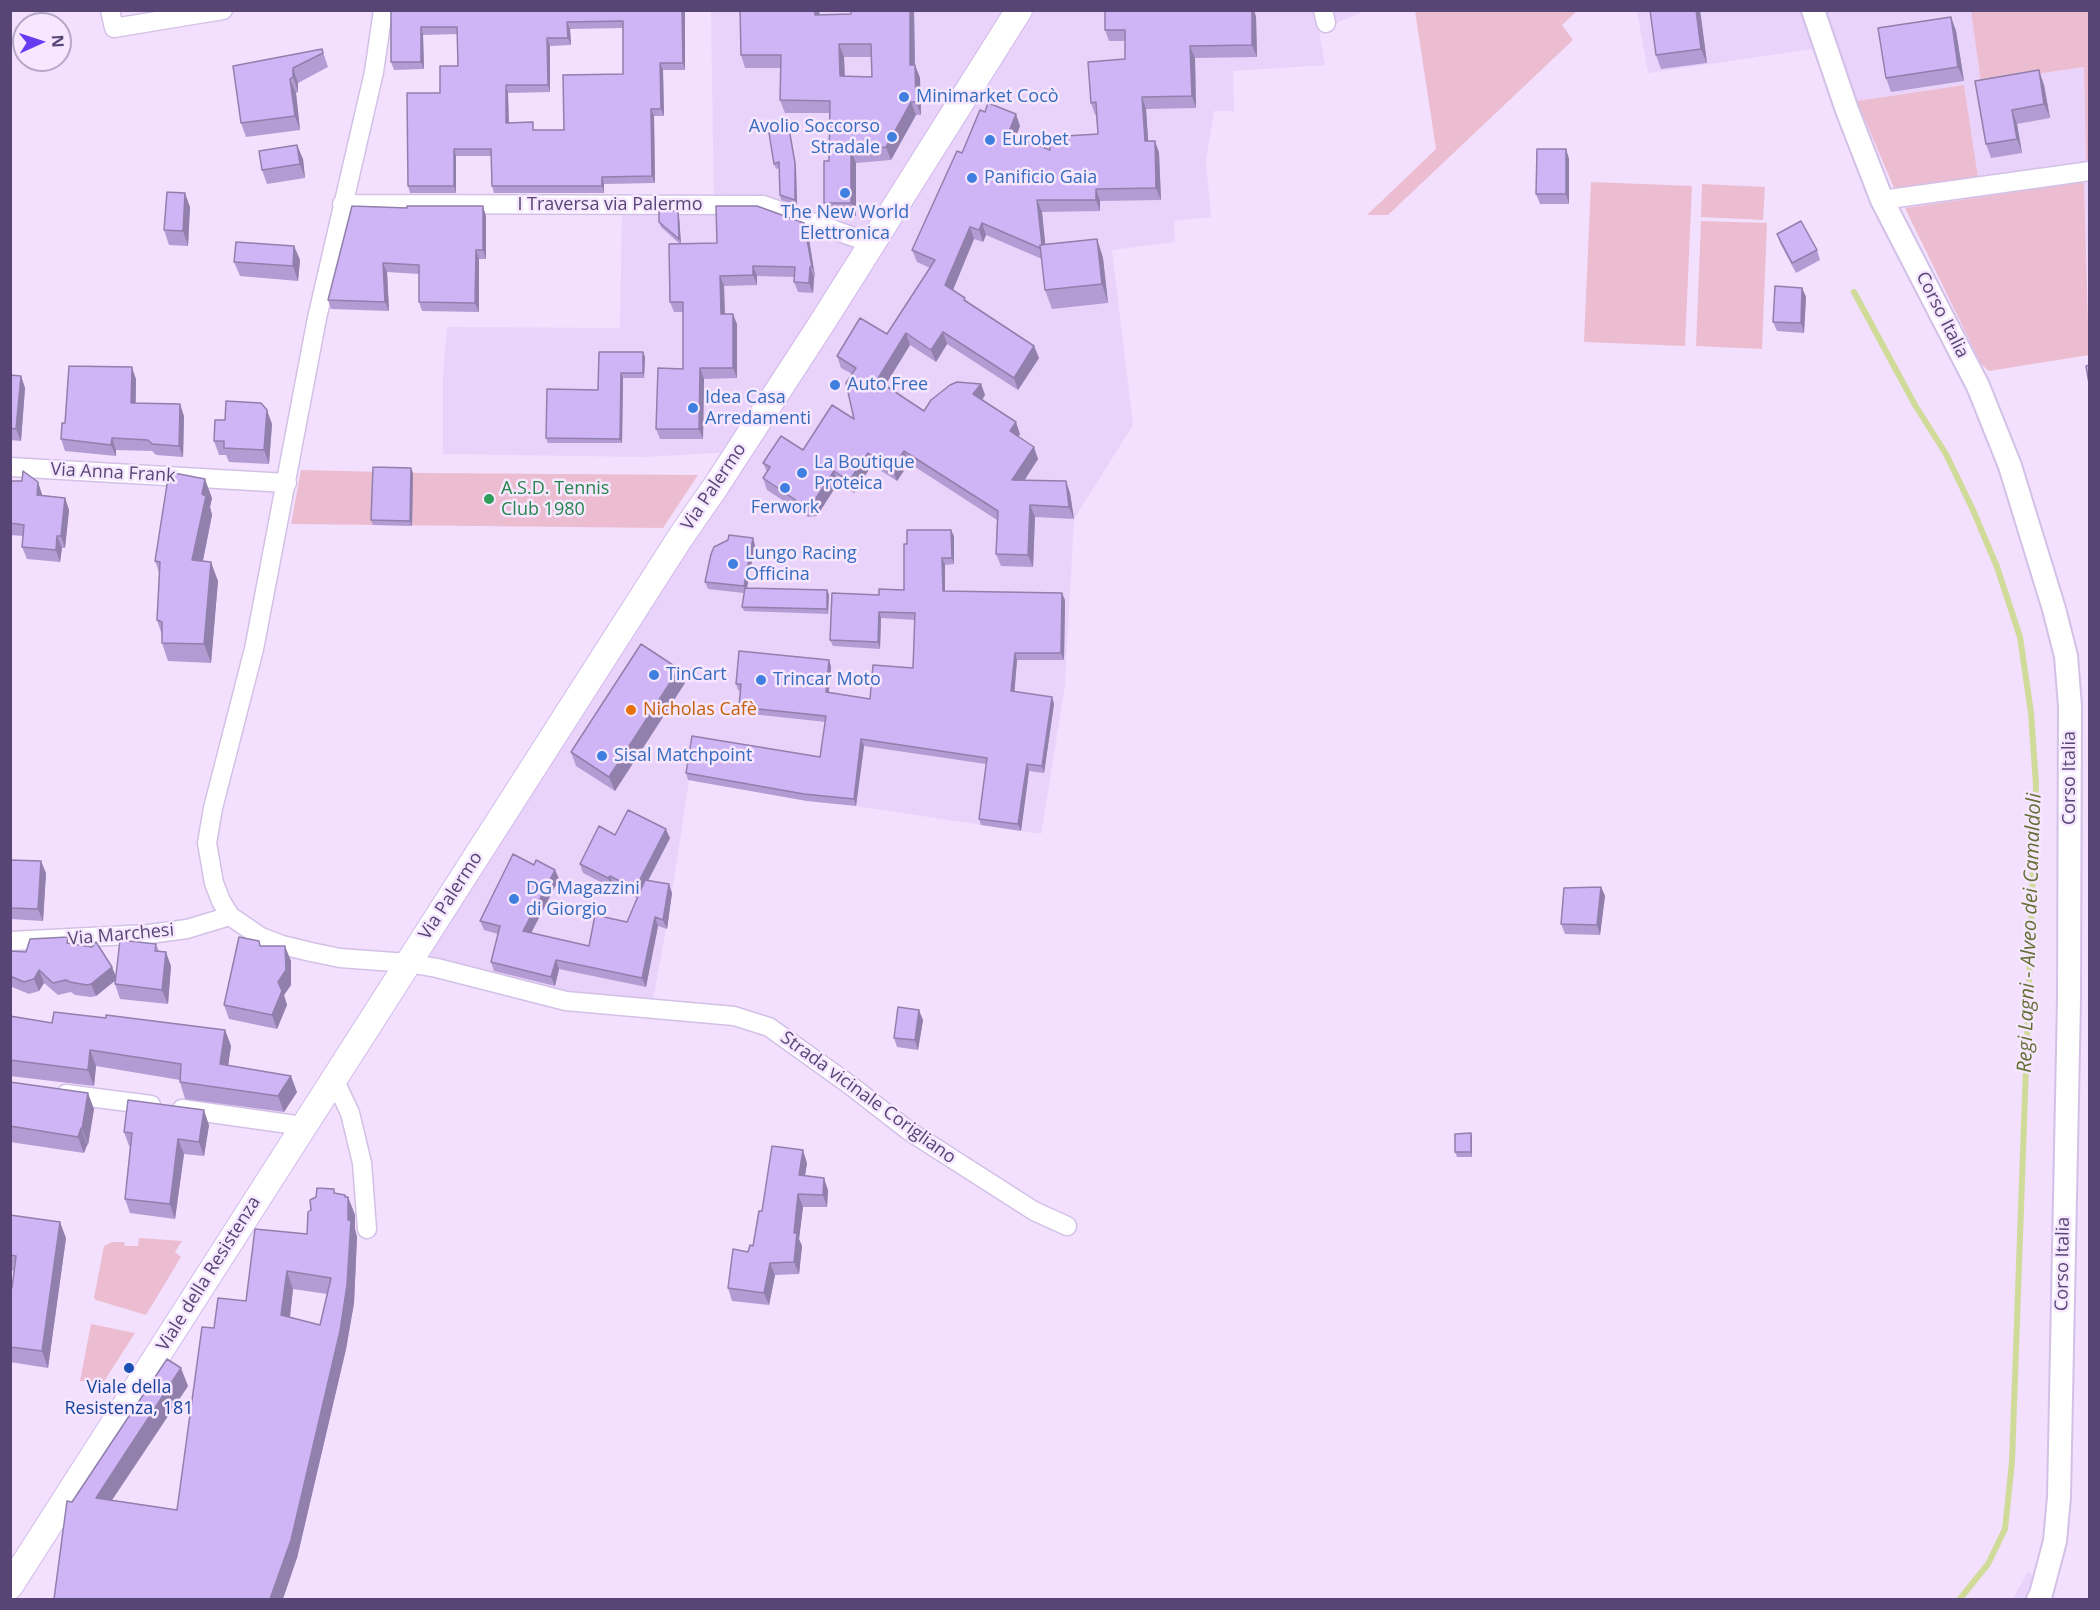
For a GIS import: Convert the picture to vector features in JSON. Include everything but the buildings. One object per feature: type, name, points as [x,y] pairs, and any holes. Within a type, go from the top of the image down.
[{"type":"main road","name":"Via Palermo","points":[[408,963],[680,538],[822,323],[1019,10]]},
{"type":"main road","name":"Viale della Resistenza","points":[[10,1586],[408,963]]},
{"type":"street","points":[[110,10],[114,28],[223,10]]},
{"type":"street","points":[[230,916],[214,883],[207,843],[213,808],[254,649],[317,318],[374,72],[383,10]]},
{"type":"street","name":"Corso Italia","points":[[1812,10],[1846,110],[1882,200],[1978,386],[2010,466],[2066,656],[2070,706],[2069,987],[2059,1497],[2055,1540],[2041,1598]]},
{"type":"street","points":[[1882,200],[2090,171]]},
{"type":"street","name":"I Traversa via Palermo","points":[[342,204],[763,205],[872,243]]},
{"type":"street","name":"Via Anna Frank","points":[[10,467],[287,483]]},
{"type":"street","name":"Strada vicinale Corigliano","points":[[230,916],[261,937],[282,945],[340,958],[408,963],[566,1002],[734,1016],[770,1027],[909,1131],[1034,1211],[1068,1226]]},
{"type":"street","name":"Via Marchesi","points":[[10,941],[149,934],[188,929],[230,916]]},
{"type":"street","points":[[334,1079],[350,1113],[362,1163],[367,1229]]},
{"type":"street","points":[[46,1091],[303,1126]]},
{"type":"shaded area","points":[[711,11],[1365,11],[1319,30],[1325,65],[1233,71],[1234,111],[1214,111],[1206,161],[1211,217],[1174,221],[1175,242],[1112,250],[1133,425],[1074,519],[1065,686],[1041,834],[856,806],[807,801],[689,780],[652,1005],[553,992],[424,956],[749,451],[644,457],[443,454],[443,376],[447,327],[620,328],[622,212],[714,211]]},
{"type":"shaded area","points":[[1415,11],[1577,11],[1562,25],[1573,40],[1388,215],[1367,215],[1436,149]]},
{"type":"shaded area","points":[[1637,11],[1801,11],[1813,49],[1648,73]]},
{"type":"shaded area","points":[[1826,11],[1971,11],[1982,82],[2084,67],[2086,160],[2090,160],[2089,307],[2084,183],[1981,196],[1964,85],[1857,101]]},
{"type":"shaded area","points":[[1971,11],[2089,11],[2089,160],[2086,160],[2084,67],[1981,82]]},
{"type":"shaded area","points":[[1964,85],[1978,177],[1894,188],[1857,101]]},
{"type":"shaded area","points":[[1591,182],[1692,186],[1685,346],[1584,342]]},
{"type":"shaded area","points":[[2084,182],[2089,355],[1989,371],[1981,364],[1905,208]]},
{"type":"shaded area","points":[[1702,184],[1765,187],[1763,220],[1701,217]]},
{"type":"shaded area","points":[[1701,221],[1767,223],[1762,349],[1696,346]]},
{"type":"shaded area","name":"A.S.D. Tennis Club 1980","points":[[301,470],[698,475],[663,528],[291,524]]},
{"type":"shaded area","points":[[139,1238],[182,1241],[175,1252],[181,1257],[146,1315],[94,1298],[104,1246],[112,1242],[124,1242],[125,1246],[138,1246]]},
{"type":"shaded area","points":[[91,1324],[135,1333],[103,1383],[80,1381]]},
{"type":"shaded area","points":[[2028,1571],[2057,1599],[2012,1600]]},
{"type":"waterway","name":"Regi Lagni - Alveo dei Camaldoli","points":[[1854,292],[1915,405],[1946,454],[1997,567],[2020,637],[2031,713],[2036,785],[2012,1462],[2005,1529],[1988,1564],[1959,1600]]},
{"type":"place","name":"Minimarket Cocò","points":[[904,97]]},
{"type":"place","name":"Avolio Soccorso Stradale","points":[[892,137]]},
{"type":"place","name":"Eurobet","points":[[990,140]]},
{"type":"place","name":"Panificio Gaia","points":[[972,178]]},
{"type":"place","name":"The New World Elettronica","points":[[845,193]]},
{"type":"place","name":"Auto Free","points":[[835,385]]},
{"type":"place","name":"Idea Casa Arredamenti","points":[[693,408]]},
{"type":"place","name":"La Boutique Proteica","points":[[802,473]]},
{"type":"place","name":"Ferwork","points":[[785,488]]},
{"type":"place","name":"A.S.D. Tennis Club 1980","points":[[489,499]]},
{"type":"place","name":"Lungo Racing Officina","points":[[733,564]]},
{"type":"place","name":"TinCart","points":[[654,675]]},
{"type":"place","name":"Trincar Moto","points":[[761,680]]},
{"type":"place","name":"Nicholas Cafè","points":[[631,710]]},
{"type":"place","name":"Sisal Matchpoint","points":[[602,756]]},
{"type":"place","name":"DG Magazzini di Giorgio","points":[[514,899]]},
{"type":"place","name":"Viale della Resistenza, 181","points":[[129,1368]]}]
